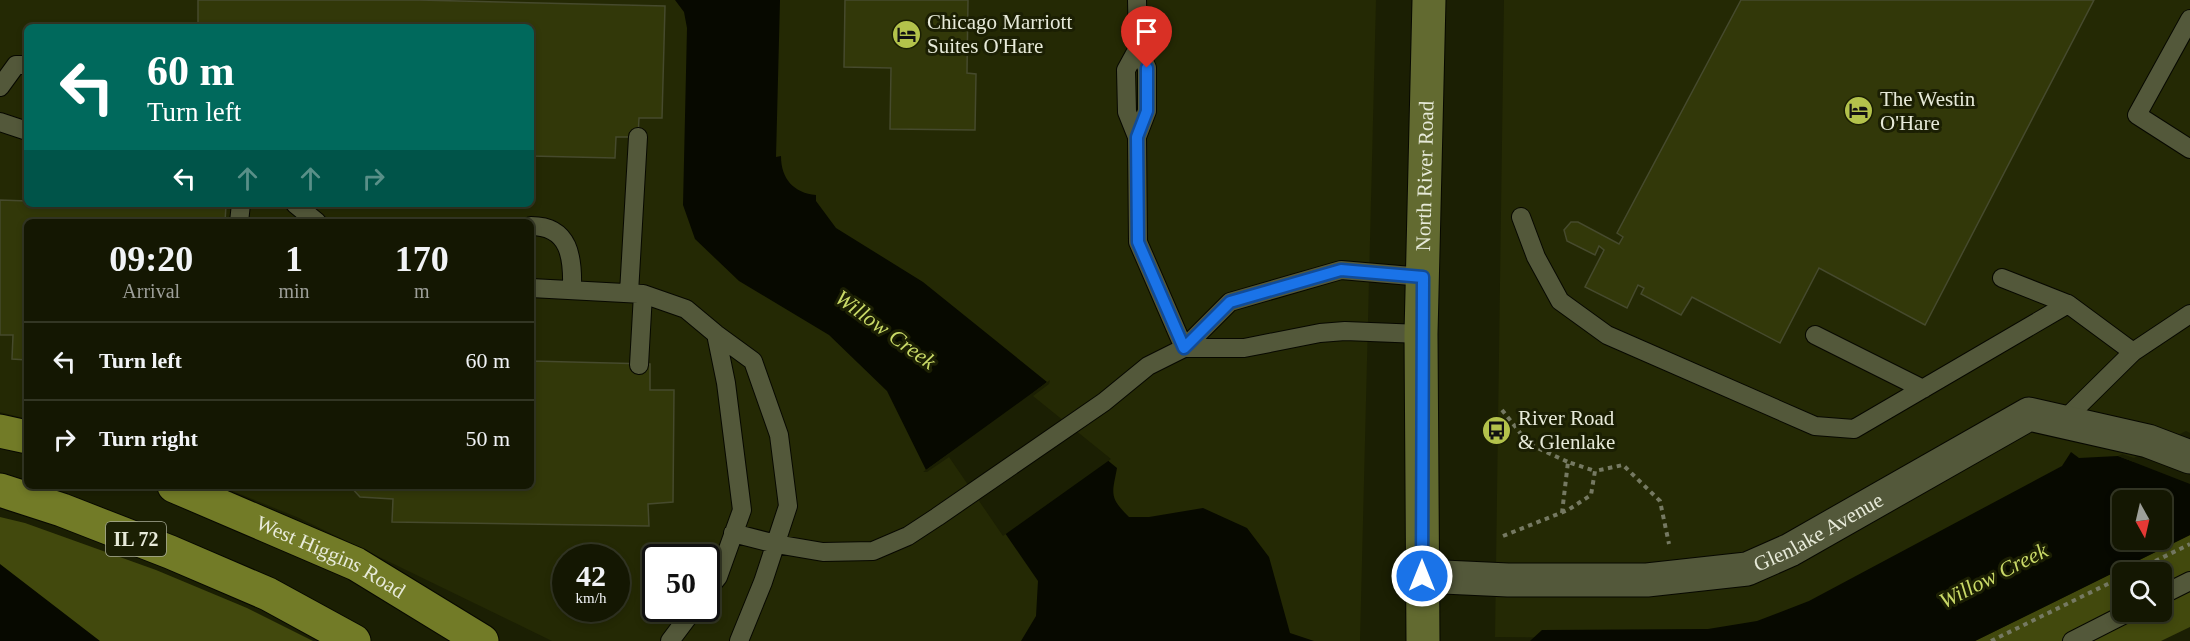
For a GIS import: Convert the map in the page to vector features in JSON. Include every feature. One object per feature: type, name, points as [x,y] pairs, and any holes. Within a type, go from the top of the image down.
[{"type":"main road","name":"North River Road","points":[[1423,641],[1421,334],[1429,0]]},
{"type":"main road","points":[[0,430],[24,436]]},
{"type":"main road","name":"West Higgins Road","points":[[181,489],[356,564],[482,641]]},
{"type":"main road","name":"IL 72","points":[[0,490],[62,510],[170,552],[268,594],[354,641]]},
{"type":"street","name":"Glenlake Avenue","points":[[1422,576],[1508,580],[1647,580],[1747,568],[1790,550],[2028,414],[2148,441],[2190,457]]},
{"type":"lane","points":[[1137,0],[1138,48],[1147,68],[1147,111],[1137,137],[1138,242],[1184,348]]},
{"type":"lane","points":[[2190,19],[2137,115],[2190,149]]},
{"type":"lane","points":[[0,87],[16,65],[24,65]]},
{"type":"lane","points":[[0,122],[24,130]]},
{"type":"lane","points":[[638,137],[636,293],[639,365]]},
{"type":"lane","points":[[299,207],[313,219]]},
{"type":"lane","points":[[1521,217],[1536,257],[1560,301],[1607,335],[1815,426],[1854,429],[2068,304]]},
{"type":"lane","points":[[534,226],[544,226],[565,240],[573,263],[572,289]]},
{"type":"lane","points":[[734,533],[823,552],[873,551],[908,536],[938,517],[1104,402],[1148,366],[1184,348],[1230,302],[1341,270],[1423,277]]},
{"type":"lane","points":[[2002,278],[2068,304],[2133,352]]},
{"type":"lane","points":[[534,288],[636,293],[686,309],[753,361],[779,435],[788,506],[763,582],[739,641]]},
{"type":"lane","points":[[2063,421],[2133,352],[2190,314]]},
{"type":"lane","points":[[1184,348],[1244,348],[1320,333],[1345,331],[1421,334]]},
{"type":"lane","points":[[716,334],[726,382],[742,510],[720,572]]},
{"type":"lane","points":[[1815,335],[1923,389]]},
{"type":"lane","points":[[2172,590],[2190,581]]},
{"type":"lane","points":[[2072,641],[2112,621]]},
{"type":"lane","points":[[669,641],[684,622]]},
{"type":"path","points":[[1502,410],[1529,444],[1568,462],[1595,471],[1623,465],[1660,501],[1669,546]]},
{"type":"path","points":[[1562,513],[1568,462]]},
{"type":"path","points":[[1503,536],[1562,513],[1591,495],[1595,471]]},
{"type":"path","points":[[2153,562],[2190,544]]},
{"type":"path","points":[[1991,641],[2112,582]]},
{"type":"shaded area","points":[[0,0],[1376,0],[1360,641],[552,641],[299,518],[227,489],[534,489],[534,219],[24,219],[24,418],[0,412]]},
{"type":"shaded area","points":[[1504,0],[2190,0],[2190,433],[1883,591],[1778,640],[1495,637]]},
{"type":"shaded area","points":[[0,517],[25,523],[156,570],[247,608],[313,641],[0,641]]},
{"type":"shaded area","points":[[2190,535],[2190,627],[2161,641],[1975,641],[2112,573],[2112,622],[2172,622],[2172,562],[2135,562],[2160,550],[2172,550],[2172,544]]},
{"type":"water","name":"Willow Creek","points":[[675,0],[780,0],[776,157],[781,156],[783,172],[790,183],[801,191],[816,195],[816,201],[836,228],[923,282],[1047,382],[1029,396],[1117,468],[1113,490],[1115,500],[1129,517],[1149,517],[1203,508],[1247,528],[1269,557],[1290,633],[1314,641],[1021,641],[1036,616],[1038,581],[950,453],[926,470],[887,391],[829,335],[739,281],[695,239],[683,205],[687,28],[684,12]]},
{"type":"water","name":"Willow Creek","points":[[2190,433],[2190,535],[2172,544],[2172,490],[2112,490],[2112,550],[2160,550],[2135,562],[2112,562],[2112,573],[1975,641],[1530,641],[1542,630],[1708,629],[1757,621],[1809,601],[2062,466],[2071,452],[2079,458],[2118,456],[2134,462]]},
{"type":"water","points":[[0,564],[100,641],[0,641]]},
{"type":"pier","points":[[1050,380],[1049,384],[1033,396],[1111,459],[1003,536],[949,457],[927,472],[923,472]]},
{"type":"pier","points":[[2186,431],[2190,433],[2190,484],[2118,456],[2122,454],[2134,458]]},
{"type":"building","points":[[198,0],[419,0],[665,6],[662,118],[639,118],[638,137],[616,137],[615,158],[534,156],[534,24],[198,24]]},
{"type":"building","name":"Chicago Marriott Suites O'Hare","points":[[845,0],[968,0],[967,73],[976,74],[975,130],[890,129],[891,68],[844,67]]},
{"type":"building","name":"The Westin O'Hare","points":[[1741,0],[2094,0],[1925,325],[1819,268],[1780,343],[1692,297],[1681,315],[1641,294],[1644,288],[1638,285],[1627,308],[1585,287],[1604,250],[1599,246],[1595,255],[1567,241],[1564,230],[1571,222],[1578,222],[1619,244],[1623,237],[1617,233]]},
{"type":"building","points":[[0,200],[24,201],[24,207],[226,207],[225,219],[24,219],[24,360],[12,359],[13,335],[0,335]]},
{"type":"building","points":[[534,361],[650,364],[650,390],[674,390],[673,502],[648,504],[649,526],[392,522],[393,499],[360,497],[353,489],[534,489]]},
{"type":"place","name":"Chicago Marriott Suites O'Hare","points":[[906,34]]},
{"type":"place","name":"The Westin O'Hare","points":[[1859,111]]},
{"type":"place","name":"River Road & Glenlake","points":[[1497,430]]},
{"type":"route","points":[[1147,68],[1147,111],[1137,137],[1138,242],[1184,348],[1230,302],[1341,270],[1423,277],[1421,334],[1422,576]]}]
